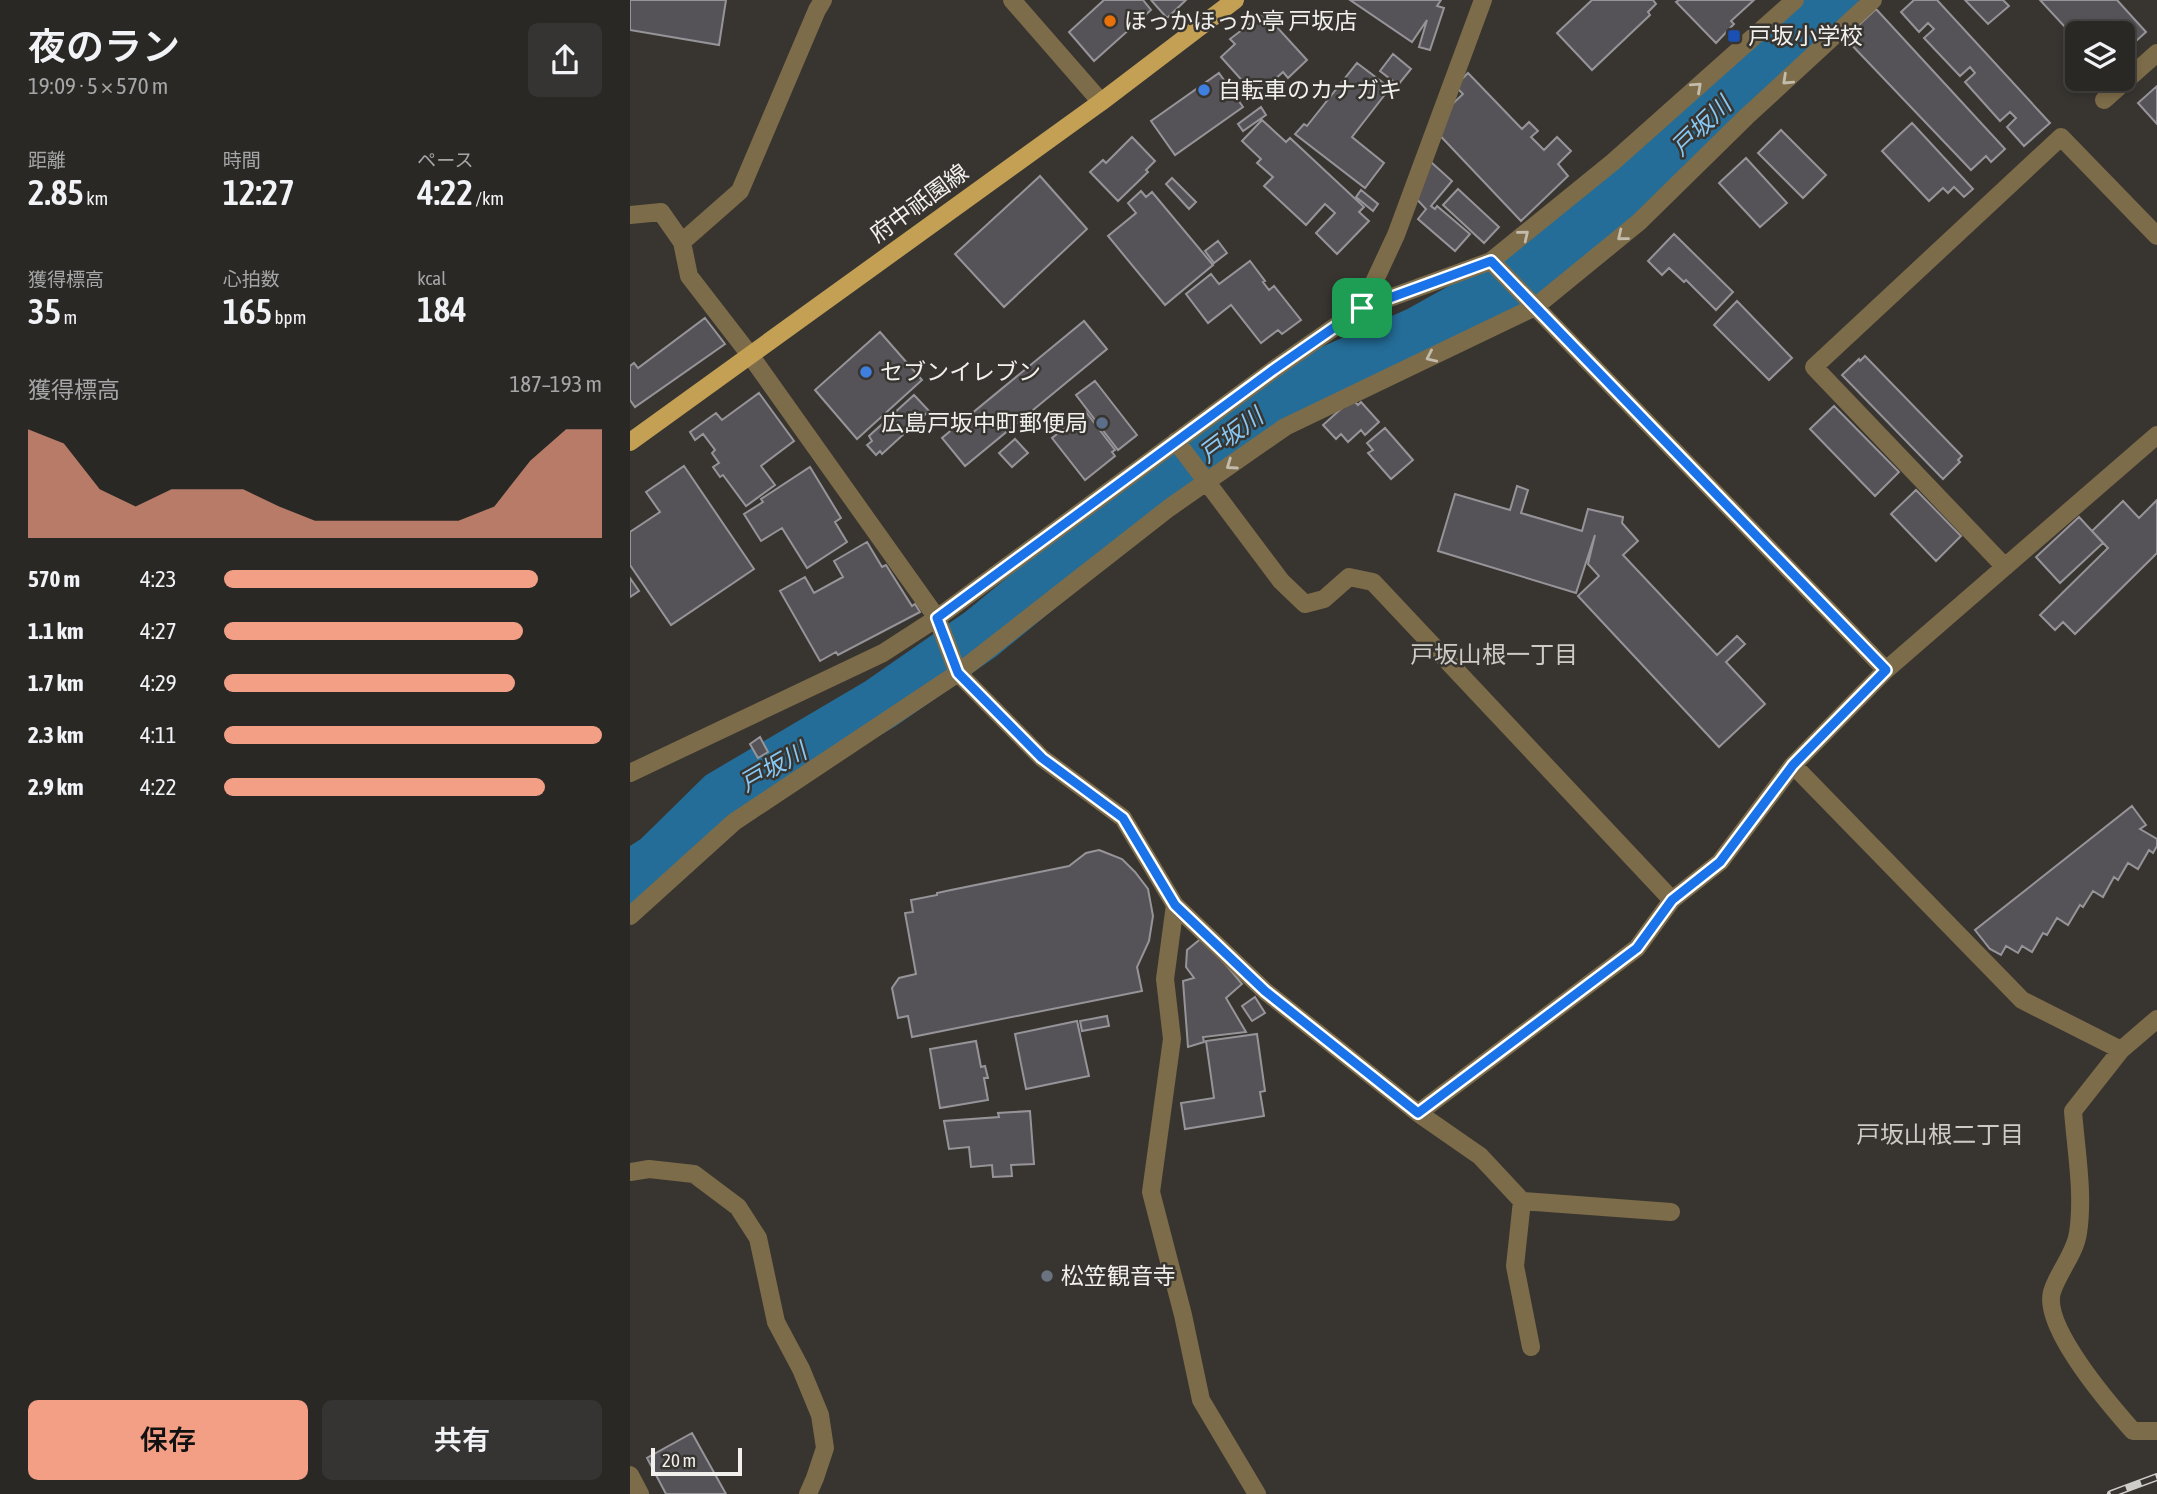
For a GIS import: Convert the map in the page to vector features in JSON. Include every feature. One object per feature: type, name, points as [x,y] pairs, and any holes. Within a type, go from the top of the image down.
[{"type":"main road","name":"府中祇園線","points":[[630,442],[1101,102],[1234,0]]},
{"type":"street","points":[[682,242],[740,191],[823,0]]},
{"type":"street","points":[[1012,0],[1101,102]]},
{"type":"street","points":[[1362,308],[1396,235],[1483,0]]},
{"type":"street","points":[[630,773],[883,653],[937,618],[1180,446],[1362,308],[1497,267],[1795,0]]},
{"type":"street","points":[[630,916],[734,822],[956,667],[1170,508],[1203,477],[1285,427],[1530,302],[1639,222],[1746,117],[1873,0]]},
{"type":"street","points":[[2104,100],[2157,53]]},
{"type":"street","points":[[2005,567],[1814,367],[2061,137],[2157,236]]},
{"type":"street","points":[[630,215],[661,212],[682,242],[689,276],[750,355],[937,618],[956,667],[1042,758],[1123,818],[1175,905],[1265,991],[1418,1113],[1480,1156],[1522,1201],[1671,1212]]},
{"type":"street","points":[[1497,267],[1886,670]]},
{"type":"street","points":[[1418,1113],[1637,948],[1672,900],[1720,862],[1793,765],[1886,670],[2156,438]]},
{"type":"street","points":[[1180,446],[1281,581],[1305,604],[1324,598],[1349,578],[1373,582],[1672,900]]},
{"type":"street","points":[[1793,765],[2022,1000],[2121,1050]]},
{"type":"street","points":[[1175,905],[1165,979],[1172,1039],[1152,1192],[1201,1400],[1257,1494]]},
{"type":"street","points":[[2157,1019],[2121,1050],[2073,1111],[2080,1199],[2078,1236],[2052,1292],[2051,1308],[2060,1332],[2100,1393],[2133,1431],[2157,1431]]},
{"type":"street","points":[[630,1171],[649,1169],[694,1174],[738,1207],[758,1238],[776,1322],[801,1369],[820,1415],[825,1448],[808,1494]]},
{"type":"street","points":[[1522,1201],[1515,1266],[1531,1347]]},
{"type":"street","points":[[630,1475],[640,1494]]},
{"type":"building","points":[[630,0],[726,0],[719,45],[630,30]]},
{"type":"building","points":[[1104,0],[1143,0],[1151,10],[1094,61],[1069,32]]},
{"type":"building","points":[[1151,0],[1186,0],[1167,18]]},
{"type":"building","points":[[1350,0],[1441,0],[1437,6],[1444,8],[1430,50],[1419,47],[1427,20],[1412,42]]},
{"type":"building","points":[[1592,0],[1653,0],[1656,4],[1648,12],[1650,15],[1592,70],[1557,33]]},
{"type":"building","points":[[1754,0],[1731,21],[1734,24],[1716,43],[1676,2]]},
{"type":"building","points":[[1914,0],[1937,0],[2050,123],[2024,146],[2007,127],[2016,118],[2010,112],[2000,121],[1965,82],[1975,73],[1970,67],[1960,76],[1924,38],[1934,29],[1928,23],[1919,32],[1901,12]]},
{"type":"building","points":[[1965,0],[2003,0],[2009,6],[1988,24]]},
{"type":"building","points":[[2040,0],[2117,0],[2146,32],[2135,42],[2135,21],[2065,21],[2065,27]]},
{"type":"building","points":[[1876,9],[2005,149],[1991,162],[1986,156],[1971,170],[1845,38]]},
{"type":"building","points":[[1264,13],[1307,60],[1288,78],[1283,72],[1256,96],[1221,57],[1235,44],[1230,39]]},
{"type":"building","points":[[1393,54],[1411,69],[1398,85],[1380,71]]},
{"type":"building","points":[[1357,63],[1390,88],[1352,137],[1384,163],[1365,188],[1295,134],[1304,124],[1307,126]]},
{"type":"building","points":[[1219,73],[1243,107],[1175,155],[1151,121]]},
{"type":"building","points":[[1468,73],[1522,129],[1529,122],[1538,131],[1531,137],[1544,150],[1557,137],[1571,151],[1558,164],[1568,176],[1521,221],[1430,125],[1463,94],[1455,86]]},
{"type":"building","points":[[2157,86],[2157,124],[2138,103]]},
{"type":"building","points":[[1261,107],[1266,115],[1243,131],[1238,124]]},
{"type":"building","points":[[1262,120],[1286,142],[1290,138],[1364,207],[1359,212],[1369,221],[1337,254],[1316,233],[1335,213],[1325,204],[1306,225],[1264,186],[1273,177],[1257,163],[1261,159],[1242,141]]},
{"type":"building","points":[[1912,123],[1973,189],[1964,197],[1954,187],[1948,193],[1943,188],[1929,201],[1882,151]]},
{"type":"building","points":[[1781,130],[1826,175],[1803,198],[1758,153]]},
{"type":"building","points":[[1132,137],[1155,161],[1146,170],[1148,172],[1118,201],[1090,172],[1103,160],[1106,163]]},
{"type":"building","points":[[1421,153],[1452,181],[1431,206],[1435,209],[1437,206],[1470,234],[1455,251],[1418,219],[1426,209],[1411,193]]},
{"type":"building","points":[[1746,158],[1787,203],[1760,227],[1719,183]]},
{"type":"building","points":[[1040,176],[1087,229],[1004,307],[955,254]]},
{"type":"building","points":[[1172,178],[1196,202],[1189,209],[1166,184]]},
{"type":"building","points":[[1458,189],[1499,227],[1484,243],[1443,205]]},
{"type":"building","points":[[1361,190],[1378,204],[1373,211],[1356,197]]},
{"type":"building","points":[[1141,191],[1146,197],[1152,192],[1213,265],[1165,305],[1108,236],[1136,213],[1128,203]]},
{"type":"building","points":[[1674,234],[1733,292],[1716,310],[1686,280],[1684,282],[1669,268],[1662,275],[1648,261]]},
{"type":"building","points":[[1218,241],[1227,253],[1214,263],[1205,251]]},
{"type":"building","points":[[1250,261],[1269,290],[1274,286],[1301,320],[1282,334],[1278,330],[1261,343],[1231,305],[1208,323],[1186,294],[1211,274],[1219,284]]},
{"type":"building","points":[[1737,301],[1792,358],[1769,380],[1714,325]]},
{"type":"building","points":[[705,318],[725,344],[635,407],[630,400],[630,366],[634,363],[638,368]]},
{"type":"building","points":[[1084,321],[1107,349],[965,466],[942,438]]},
{"type":"building","points":[[880,332],[922,380],[857,439],[815,390]]},
{"type":"building","points":[[1865,356],[1962,456],[1958,460],[1960,462],[1943,479],[1842,375]]},
{"type":"building","name":"広島戸坂中町郵便局","points":[[1095,381],[1137,435],[1118,450],[1076,395]]},
{"type":"building","points":[[759,393],[794,441],[761,466],[775,485],[746,506],[723,475],[720,477],[713,467],[719,463],[712,453],[715,450],[703,434],[695,440],[690,432],[716,413],[722,420]]},
{"type":"building","points":[[914,395],[929,411],[882,454],[880,451],[876,455],[867,445],[872,441],[869,436]]},
{"type":"building","points":[[1352,399],[1358,405],[1361,402],[1379,422],[1365,435],[1361,430],[1348,442],[1341,434],[1336,439],[1323,425]]},
{"type":"building","points":[[1834,406],[1899,472],[1875,496],[1810,429]]},
{"type":"building","points":[[1086,412],[1115,450],[1112,452],[1115,456],[1085,480],[1052,438]]},
{"type":"building","points":[[1385,428],[1413,460],[1391,479],[1368,453],[1373,450],[1367,443]]},
{"type":"building","points":[[1015,439],[1028,453],[1012,467],[999,453]]},
{"type":"building","points":[[684,466],[754,569],[671,625],[630,565],[630,532],[660,512],[646,492]]},
{"type":"building","points":[[810,467],[841,518],[835,522],[847,542],[807,568],[782,528],[761,541],[744,514],[763,502],[761,499]]},
{"type":"building","points":[[1517,486],[1528,490],[1521,513],[1582,531],[1588,509],[1623,517],[1622,523],[1638,541],[1623,555],[1717,655],[1737,636],[1745,644],[1726,662],[1765,704],[1719,747],[1578,596],[1599,576],[1588,564],[1595,535],[1576,593],[1438,551],[1455,494],[1510,510]]},
{"type":"building","points":[[1916,490],[1961,536],[1936,561],[1891,514]]},
{"type":"building","points":[[2157,500],[2157,553],[2075,634],[2063,622],[2055,630],[2040,615],[2108,548],[2092,531],[2123,501],[2139,518]]},
{"type":"building","points":[[2079,517],[2103,543],[2060,583],[2036,557]]},
{"type":"building","points":[[867,542],[882,567],[886,565],[912,606],[915,604],[920,612],[838,655],[836,652],[820,661],[780,591],[805,577],[814,593],[843,577],[834,561]]},
{"type":"building","points":[[630,578],[639,591],[630,597]]},
{"type":"building","points":[[760,737],[768,752],[758,758],[750,744]]},
{"type":"building","points":[[2132,806],[2146,825],[2140,829],[2157,839],[2153,853],[2149,850],[2138,869],[2128,863],[2118,880],[2114,877],[2103,897],[2093,891],[2083,907],[2080,905],[2068,925],[2057,918],[2047,935],[2043,933],[2032,952],[2022,946],[2018,953],[2006,946],[2001,955],[1990,949],[1975,930]]},
{"type":"building","points":[[1099,850],[1122,859],[1148,889],[1153,916],[1149,941],[1137,967],[1142,991],[912,1037],[908,1016],[898,1018],[892,988],[899,978],[916,974],[905,913],[913,912],[911,900],[1069,866],[1086,853]]},
{"type":"building","points":[[1203,937],[1242,984],[1226,998],[1246,1032],[1203,1037],[1204,1042],[1188,1047],[1183,981],[1194,978],[1186,967],[1187,950]]},
{"type":"building","points":[[1255,997],[1265,1013],[1252,1021],[1242,1006]]},
{"type":"building","points":[[1107,1016],[1109,1026],[1082,1031],[1080,1021]]},
{"type":"building","points":[[1077,1021],[1089,1076],[1026,1089],[1015,1034]]},
{"type":"building","points":[[1257,1034],[1265,1091],[1260,1092],[1264,1116],[1185,1129],[1181,1103],[1214,1098],[1206,1041]]},
{"type":"building","points":[[976,1041],[981,1067],[985,1066],[988,1078],[984,1078],[988,1100],[940,1108],[930,1049]]},
{"type":"building","points":[[1030,1111],[1034,1164],[1011,1165],[1012,1176],[993,1177],[992,1165],[971,1167],[969,1147],[949,1149],[944,1121],[999,1117],[998,1113]]},
{"type":"building","points":[[692,1433],[726,1494],[666,1494],[647,1458]]},
{"type":"waterway","name":"戸坂川","points":[[630,878],[658,860],[722,797],[880,704],[981,634],[1146,498],[1291,390],[1418,334],[1545,263],[1667,159],[1832,0]]},
{"type":"railway","points":[[2111,1494],[2157,1477]]},
{"type":"place","name":"ほっかほっか亭 戸坂店","points":[[1110,21]]},
{"type":"place","name":"戸坂小学校","points":[[1734,36]]},
{"type":"place","name":"自転車のカナガキ","points":[[1204,90]]},
{"type":"place","name":"セブンイレブン","points":[[866,372]]},
{"type":"place","name":"広島戸坂中町郵便局","points":[[1102,423]]},
{"type":"place","name":"松笠観音寺","points":[[1047,1276]]},
{"type":"district","name":"戸坂山根一丁目","points":[[1494,654]]},
{"type":"district","name":"戸坂山根二丁目","points":[[1940,1134]]},
{"type":"route","points":[[1491,261],[1886,670],[1793,765],[1720,862],[1672,900],[1637,948],[1418,1113],[1265,991],[1175,905],[1123,818],[1042,758],[958,673],[937,618],[1273,370],[1362,308],[1491,261]]}]
